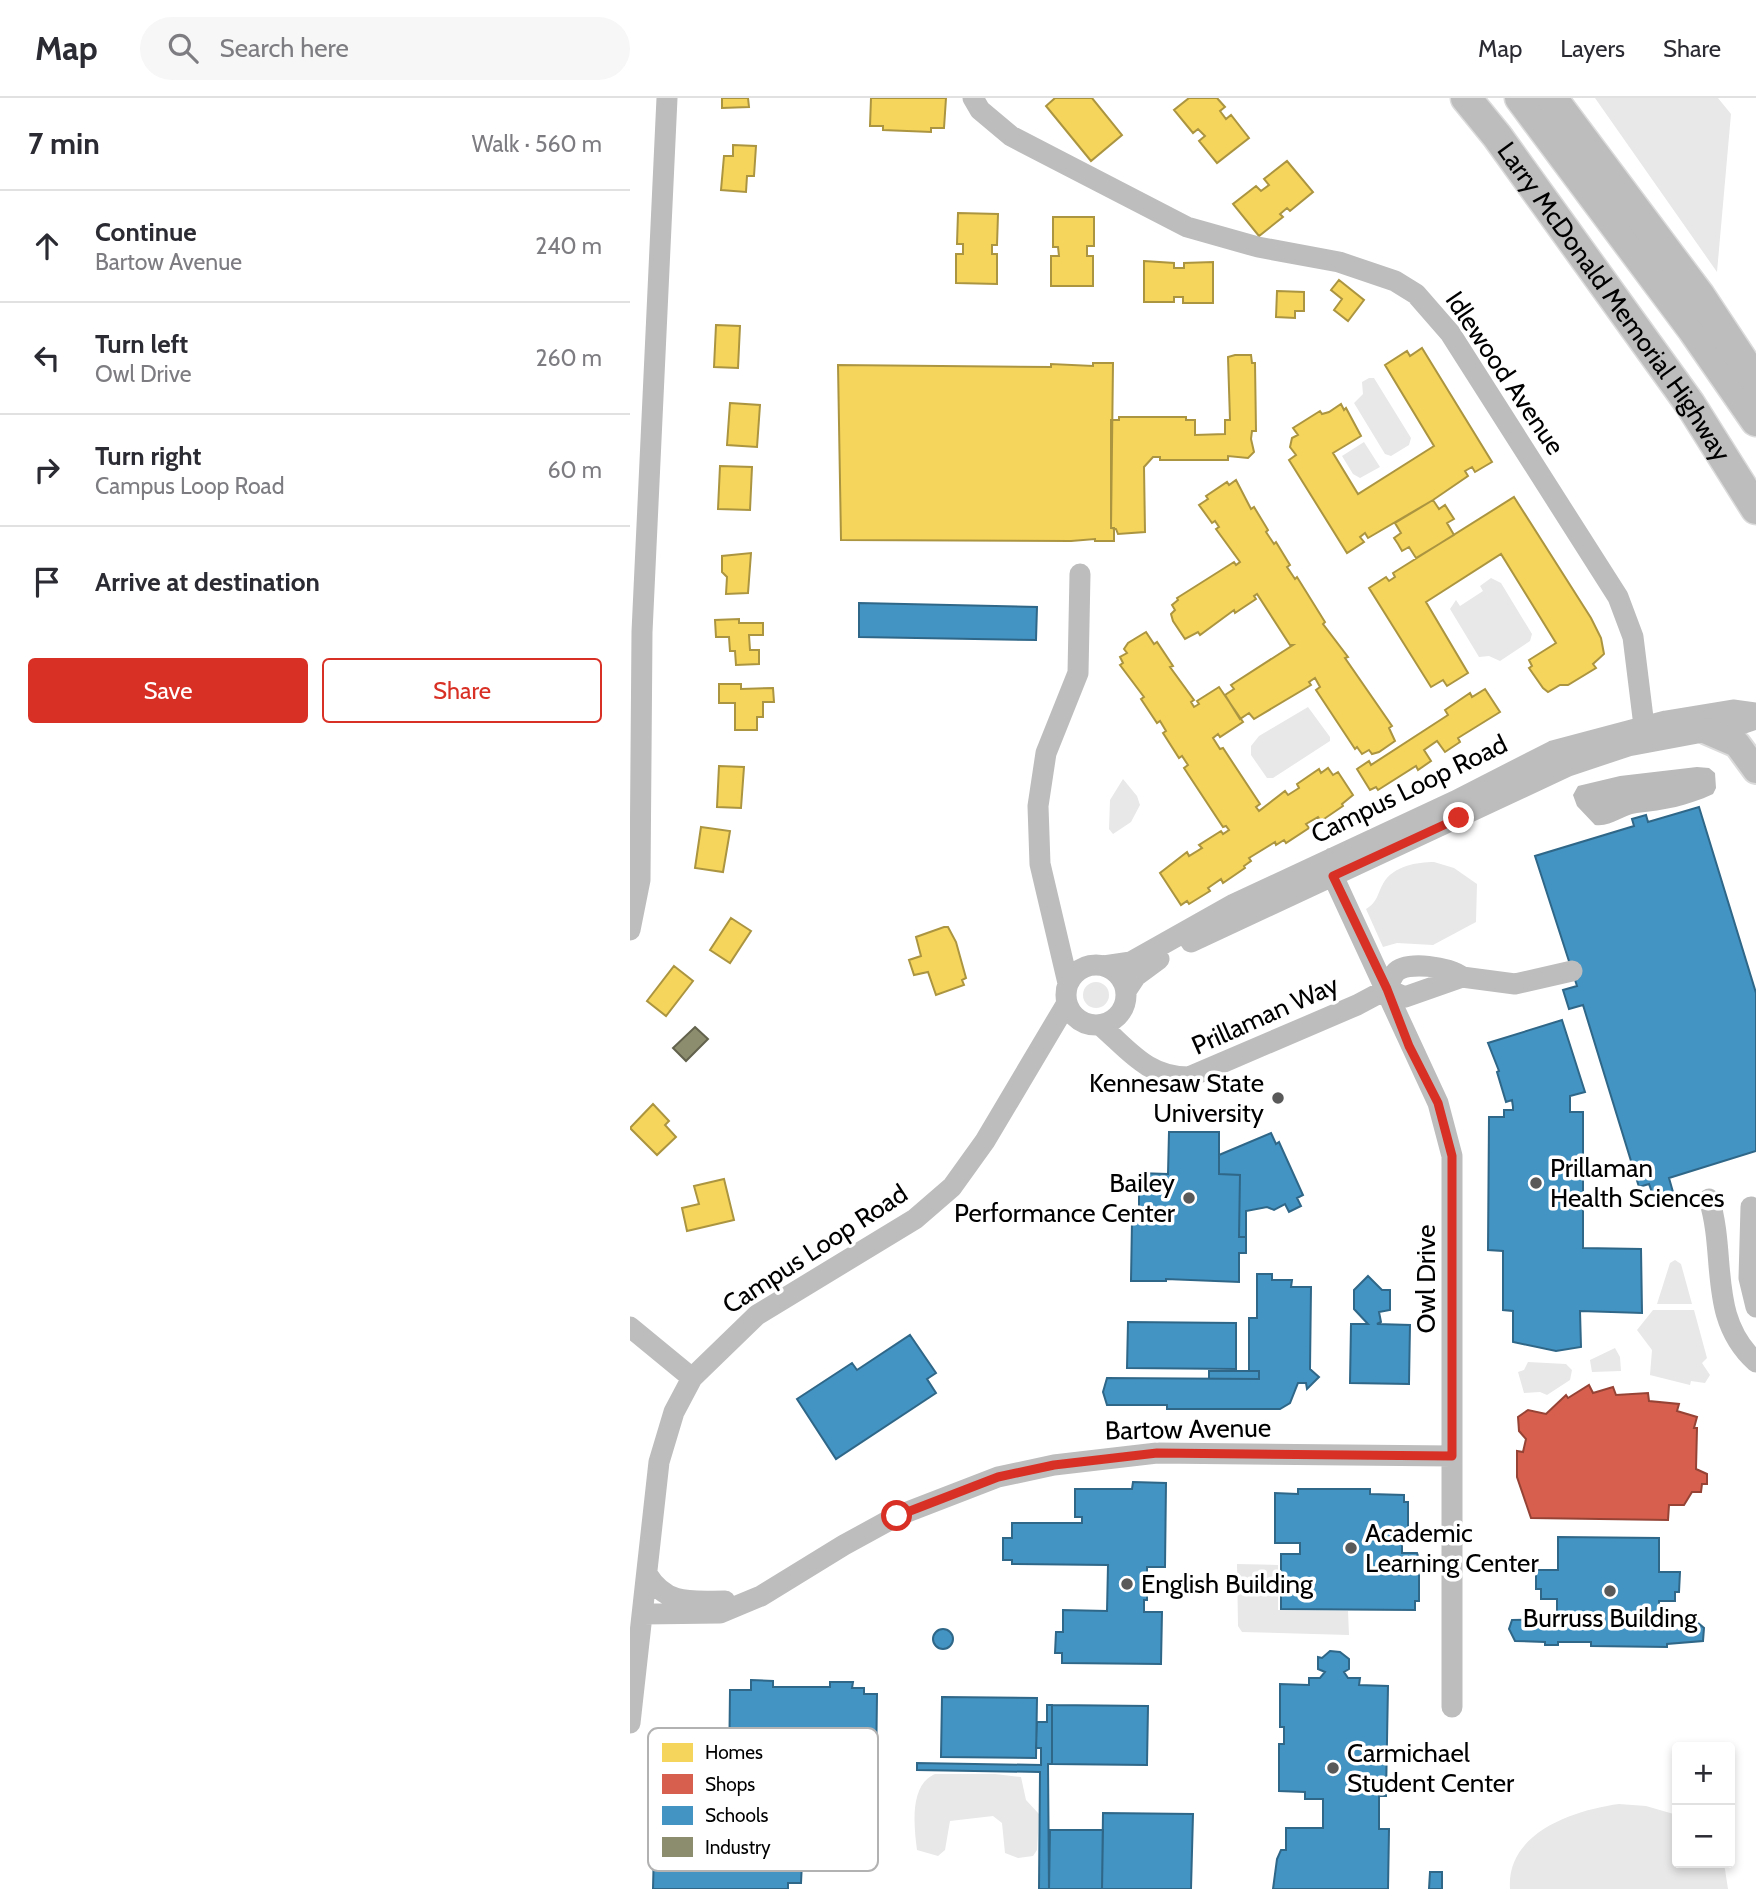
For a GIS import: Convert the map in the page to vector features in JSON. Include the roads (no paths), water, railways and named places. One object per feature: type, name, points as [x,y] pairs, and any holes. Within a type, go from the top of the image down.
[{"type":"highway","name":"Larry McDonald Memorial Highway","points":[[1466,98],[1497,136],[1690,404],[1756,509]]},
{"type":"highway","points":[[1520,98],[1693,330],[1756,421]]},
{"type":"highway","points":[[1552,98],[1700,296],[1756,381]]},
{"type":"main road","points":[[1706,731],[1737,744],[1756,770]]},
{"type":"street","points":[[630,930],[640,880],[642,632],[667,98]]},
{"type":"street","name":"Idlewood Avenue","points":[[973,98],[981,110],[1011,136],[1187,227],[1234,241],[1363,269],[1416,293],[1450,333],[1618,597],[1633,637],[1645,734]]},
{"type":"street","points":[[1057,931],[1074,952],[1118,975],[1126,991],[1124,1008],[1101,1021],[1073,1015],[1057,931],[1040,864],[1039,792],[1048,746],[1078,673],[1080,574]]},
{"type":"street","name":"Campus Loop Road","points":[[1126,991],[1144,969],[1171,952],[1537,757],[1645,734],[1733,710],[1756,716]]},
{"type":"street","name":"Campus Loop Road","points":[[1645,734],[1706,731],[1756,716]]},
{"type":"street","name":"Campus Loop Road","points":[[1098,966],[1130,962],[1234,904],[1332,867]]},
{"type":"street","name":"Owl Drive","points":[[1332,867],[1387,989],[1409,1046],[1438,1103],[1452,1156],[1452,1707]]},
{"type":"street","points":[[1068,993],[1078,971],[1098,966]]},
{"type":"street","name":"Prillaman Way","points":[[1101,1021],[1137,1060],[1155,1072],[1181,1077],[1198,1076],[1387,989],[1396,972],[1402,969],[1441,968],[1454,970],[1462,977],[1516,984],[1572,971]]},
{"type":"street","name":"Campus Loop Road","points":[[630,1723],[659,1462],[674,1412],[692,1378],[757,1315],[896,1231],[941,1198],[969,1166],[1043,1045],[1047,1034],[1060,1018],[1068,993]]},
{"type":"street","name":"Campus Loop Road","points":[[1043,1045],[1069,1027],[1101,1021]]},
{"type":"street","points":[[1756,1307],[1749,1278],[1753,1207],[1711,1204],[1718,1245],[1723,1307],[1734,1337],[1756,1362]]},
{"type":"street","points":[[631,1331],[692,1378]]},
{"type":"street","name":"Bartow Avenue","points":[[643,1614],[720,1613],[748,1602],[897,1516],[998,1477],[1054,1465],[1157,1453],[1452,1456]]},
{"type":"street","points":[[647,1574],[664,1595],[677,1599],[748,1602]]},
{"type":"place","name":"Kennesaw State University","points":[[1278,1098]]},
{"type":"place","name":"Prillaman Health Sciences","points":[[1536,1183]]},
{"type":"place","name":"Bailey Performance Center","points":[[1189,1198]]},
{"type":"place","name":"Academic Learning Center","points":[[1351,1548]]},
{"type":"place","name":"English Building","points":[[1127,1584]]},
{"type":"place","name":"Burruss Building","points":[[1610,1591]]},
{"type":"place","name":"Carmichael Student Center","points":[[1333,1768]]}]
